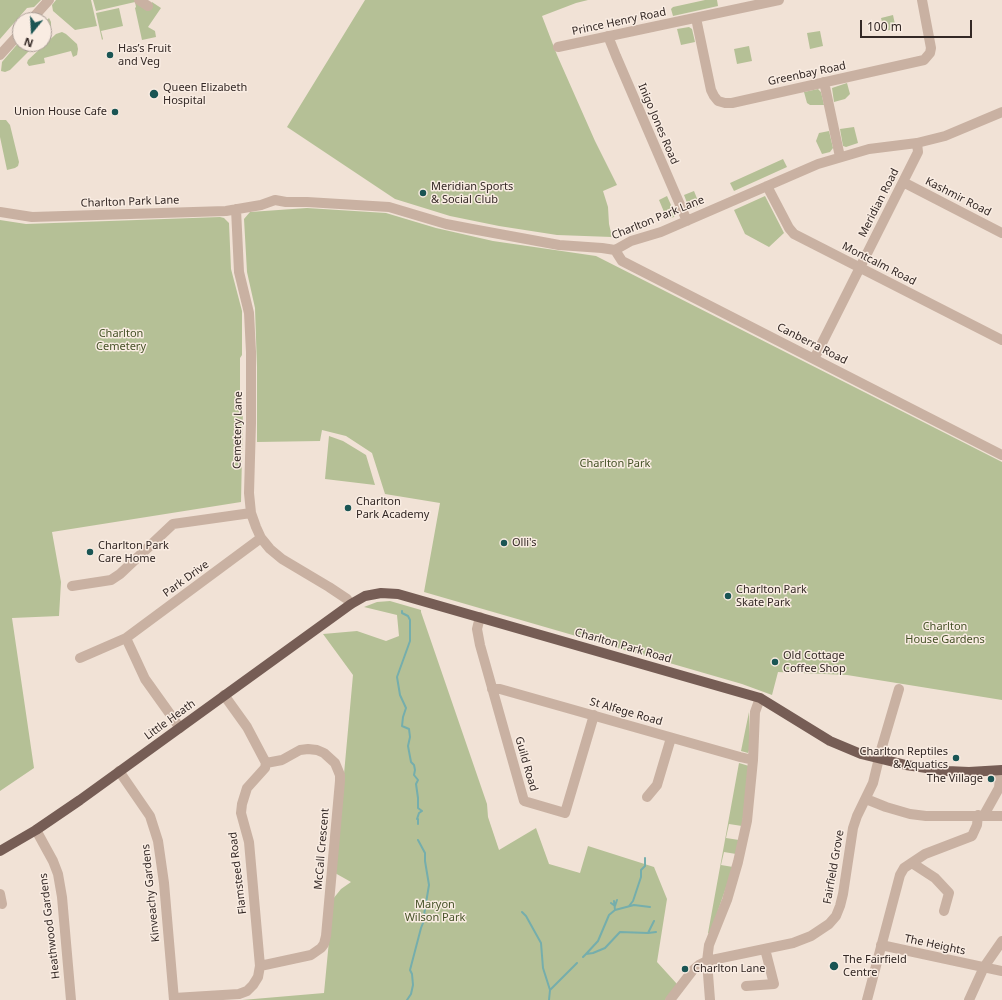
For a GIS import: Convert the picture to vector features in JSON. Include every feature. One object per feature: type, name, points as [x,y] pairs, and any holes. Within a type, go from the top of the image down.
[{"type":"main road","name":"Charlton Park Road","points":[[350,604],[373,594],[389,593],[406,596],[760,698],[830,741],[861,754],[879,759]]},
{"type":"main road","name":"Little Heath","points":[[0,851],[36,830],[180,728],[350,604]]},
{"type":"main road","points":[[879,759],[947,771],[1001,773]]},
{"type":"street","points":[[38,12],[49,0]]},
{"type":"street","points":[[139,0],[148,6]]},
{"type":"street","name":"Prince Henry Road","points":[[558,47],[779,0]]},
{"type":"street","name":"Greenbay Road","points":[[696,18],[711,90],[718,101],[732,103],[919,62],[927,58],[931,48],[931,42],[922,0]]},
{"type":"street","name":"Inigo Jones Road","points":[[608,36],[618,63],[687,221]]},
{"type":"street","points":[[0,55],[12,42]]},
{"type":"street","points":[[824,82],[840,157]]},
{"type":"street","name":"Charlton Park Lane","points":[[0,212],[32,217],[118,215],[236,209],[261,205],[271,201],[389,207],[472,230],[559,245],[615,250],[631,241],[661,232],[812,167],[840,157],[869,150],[917,143],[945,136],[1002,112]]},
{"type":"street","name":"Meridian Road","points":[[814,359],[918,152],[917,143]]},
{"type":"street","name":"Kashmir Road","points":[[903,182],[1002,233]]},
{"type":"street","name":"Montcalm Road","points":[[767,186],[789,228],[794,234],[1002,340]]},
{"type":"street","name":"Cemetery Lane","points":[[236,209],[239,272],[249,313],[251,352],[249,497],[251,513],[256,527],[270,549],[282,559],[347,599],[350,604]]},
{"type":"street","name":"Canberra Road","points":[[615,250],[622,261],[1002,455]]},
{"type":"street","points":[[72,586],[111,580],[120,574],[173,524],[251,513]]},
{"type":"street","name":"Park Drive","points":[[80,658],[126,638],[262,538]]},
{"type":"street","name":"Guild Road","points":[[480,618],[478,635],[524,801],[565,813],[594,715]]},
{"type":"street","points":[[126,638],[145,679],[180,728]]},
{"type":"street","name":"St Alfege Road","points":[[492,689],[500,689],[753,760]]},
{"type":"street","name":"Fairfield Grove","points":[[707,961],[765,949],[811,936],[829,924],[836,916],[843,894],[853,828],[873,783],[899,689]]},
{"type":"street","points":[[224,695],[247,727],[266,763]]},
{"type":"street","points":[[710,1000],[707,961],[709,945],[727,900],[738,862],[747,821],[753,760],[755,712],[760,698]]},
{"type":"street","points":[[647,797],[657,785],[671,738]]},
{"type":"street","name":"McCall Crescent","points":[[260,966],[311,954],[321,948],[324,944],[326,936],[340,782],[340,775],[335,763],[324,753],[317,750],[300,750],[282,760],[266,763]]},
{"type":"street","name":"Flamsteed Road","points":[[174,999],[239,994],[247,991],[253,985],[258,976],[260,966],[249,842],[242,813],[242,804],[247,788],[265,768],[266,763]]},
{"type":"street","name":"Kinveachy Gardens","points":[[119,771],[150,816],[158,841],[164,883],[174,999]]},
{"type":"street","points":[[867,1000],[897,882],[904,868],[925,854],[972,836],[981,815],[999,788],[1001,773]]},
{"type":"street","points":[[866,799],[910,814],[926,816],[1002,816]]},
{"type":"street","name":"Heathwood Gardens","points":[[36,830],[54,861],[58,874],[62,897],[70,1000]]},
{"type":"street","points":[[912,863],[953,891],[944,911]]},
{"type":"street","points":[[969,1000],[984,967],[1002,941]]},
{"type":"street","name":"The Heights","points":[[881,946],[1002,971]]},
{"type":"street","points":[[746,986],[774,984],[765,949]]},
{"type":"street","points":[[670,1000],[693,970],[699,964],[707,961]]},
{"type":"green space","points":[[0,0],[41,0],[34,7],[27,8],[24,12],[12,12],[12,25],[0,39]]},
{"type":"green space","points":[[56,0],[91,0],[97,26],[75,30],[53,11],[52,5]]},
{"type":"green space","points":[[93,0],[136,0],[149,8],[152,2],[161,8],[148,27],[155,31],[156,37],[142,40],[135,2],[96,11]]},
{"type":"green space","points":[[365,0],[588,0],[542,16],[557,55],[595,141],[617,185],[603,191],[608,207],[609,224],[612,237],[557,235],[499,226],[450,216],[395,199],[287,127]]},
{"type":"green space","points":[[705,0],[717,0],[718,6],[673,16],[671,9],[673,7]]},
{"type":"green space","points":[[119,8],[123,26],[101,31],[102,40],[96,13]]},
{"type":"green space","points":[[893,15],[896,29],[884,31],[881,18]]},
{"type":"green space","points":[[689,27],[692,29],[695,42],[681,45],[677,29]]},
{"type":"green space","points":[[820,31],[823,46],[810,49],[807,33]]},
{"type":"green space","points":[[62,32],[77,44],[77,55],[73,57],[71,51],[44,58],[45,63],[29,66],[27,63],[28,60],[37,52],[52,52],[52,38],[56,34]]},
{"type":"green space","points":[[749,46],[752,61],[737,64],[734,49]]},
{"type":"green space","points":[[12,50],[12,52],[28,52],[10,70],[5,72],[1,71],[2,62]]},
{"type":"green space","points":[[847,83],[850,94],[845,99],[834,102],[832,88]]},
{"type":"green space","points":[[818,89],[821,92],[824,105],[810,105],[807,103],[804,92]]},
{"type":"green space","points":[[0,120],[6,120],[10,125],[19,162],[18,166],[15,168],[7,170],[0,137]]},
{"type":"green space","points":[[854,127],[858,143],[846,147],[843,146],[840,129]]},
{"type":"green space","points":[[829,131],[833,148],[830,152],[822,154],[816,141],[819,133]]},
{"type":"green space","points":[[783,159],[787,167],[734,191],[730,183]]},
{"type":"green space","points":[[694,191],[700,206],[692,209],[689,208],[684,195]]},
{"type":"green space","points":[[667,196],[675,214],[674,217],[667,219],[659,200]]},
{"type":"green space","points":[[765,196],[784,233],[769,247],[745,234],[734,210]]},
{"type":"green space","name":"Charlton Park","points":[[307,208],[386,213],[436,228],[493,241],[596,256],[1002,462],[1002,700],[847,675],[778,672],[772,695],[742,684],[424,592],[440,503],[385,494],[372,453],[346,436],[322,430],[320,441],[257,442],[255,308],[247,272],[244,219],[250,212]]},
{"type":"green space","name":"Charlton Cemetery","points":[[224,218],[229,223],[231,269],[242,311],[242,355],[240,358],[240,403],[243,407],[241,502],[52,532],[61,582],[59,616],[12,618],[34,768],[0,791],[0,220],[26,224]]},
{"type":"green space","points":[[329,436],[343,441],[366,455],[375,485],[325,479]]},
{"type":"green space","name":"Maryon Wilson Park","points":[[390,601],[421,610],[487,804],[488,817],[499,850],[536,828],[549,864],[580,873],[588,846],[654,867],[667,899],[657,962],[677,984],[665,1000],[242,1000],[324,993],[333,899],[341,889],[351,882],[335,873],[353,675],[323,634],[357,631],[386,641],[399,636],[397,615],[364,607],[377,602]]},
{"type":"green space","points":[[749,712],[750,748],[748,753],[741,751]]},
{"type":"green space","points":[[739,763],[749,766],[742,826],[729,824],[726,838],[739,840],[736,854],[724,852],[721,865],[733,867],[710,934],[708,933]]},
{"type":"waterway","points":[[402,611],[402,613],[408,616],[410,620],[410,641],[397,677],[400,695],[406,708],[402,726],[409,729],[410,737],[408,746],[411,762],[414,765],[414,775],[418,780],[416,784],[418,808],[422,811],[419,813],[417,819],[418,824]]},
{"type":"waterway","points":[[407,1000],[411,994],[413,985],[410,970],[425,918],[424,915],[429,885],[425,853],[418,840]]},
{"type":"waterway","points":[[629,906],[633,901],[641,877],[641,870],[645,866],[645,858]]},
{"type":"waterway","points":[[611,903],[615,906],[617,900]]},
{"type":"waterway","points":[[614,901],[615,910]]},
{"type":"waterway","points":[[586,954],[598,941],[609,915],[615,910],[634,905],[650,907]]},
{"type":"waterway","points":[[522,912],[526,916],[541,943],[543,968],[550,990]]},
{"type":"waterway","points":[[583,957],[586,954],[605,948],[620,932],[648,933],[654,921]]},
{"type":"waterway","points":[[648,933],[656,932]]},
{"type":"waterway","points":[[549,1000],[550,990],[577,963]]},
{"type":"place","name":"Has’s Fruit and Veg","points":[[110,55]]},
{"type":"place","name":"Queen Elizabeth Hospital","points":[[154,94]]},
{"type":"place","name":"Union House Cafe","points":[[115,112]]},
{"type":"place","name":"Meridian Sports & Social Club","points":[[423,193]]},
{"type":"place","name":"Charlton Park Academy","points":[[348,508]]},
{"type":"place","name":"Olli's","points":[[504,543]]},
{"type":"place","name":"Charlton Park Care Home","points":[[90,552]]},
{"type":"place","name":"Charlton Park Skate Park","points":[[728,596]]},
{"type":"place","name":"Old Cottage Coffee Shop","points":[[775,662]]},
{"type":"place","name":"Charlton Reptiles & Aquatics","points":[[956,758]]},
{"type":"place","name":"The Village","points":[[991,779]]},
{"type":"place","name":"The Fairfield Centre","points":[[834,966]]},
{"type":"place","name":"Charlton Lane","points":[[685,969]]},
{"type":"park label","name":"Charlton House Gardens","points":[[945,633]]}]
